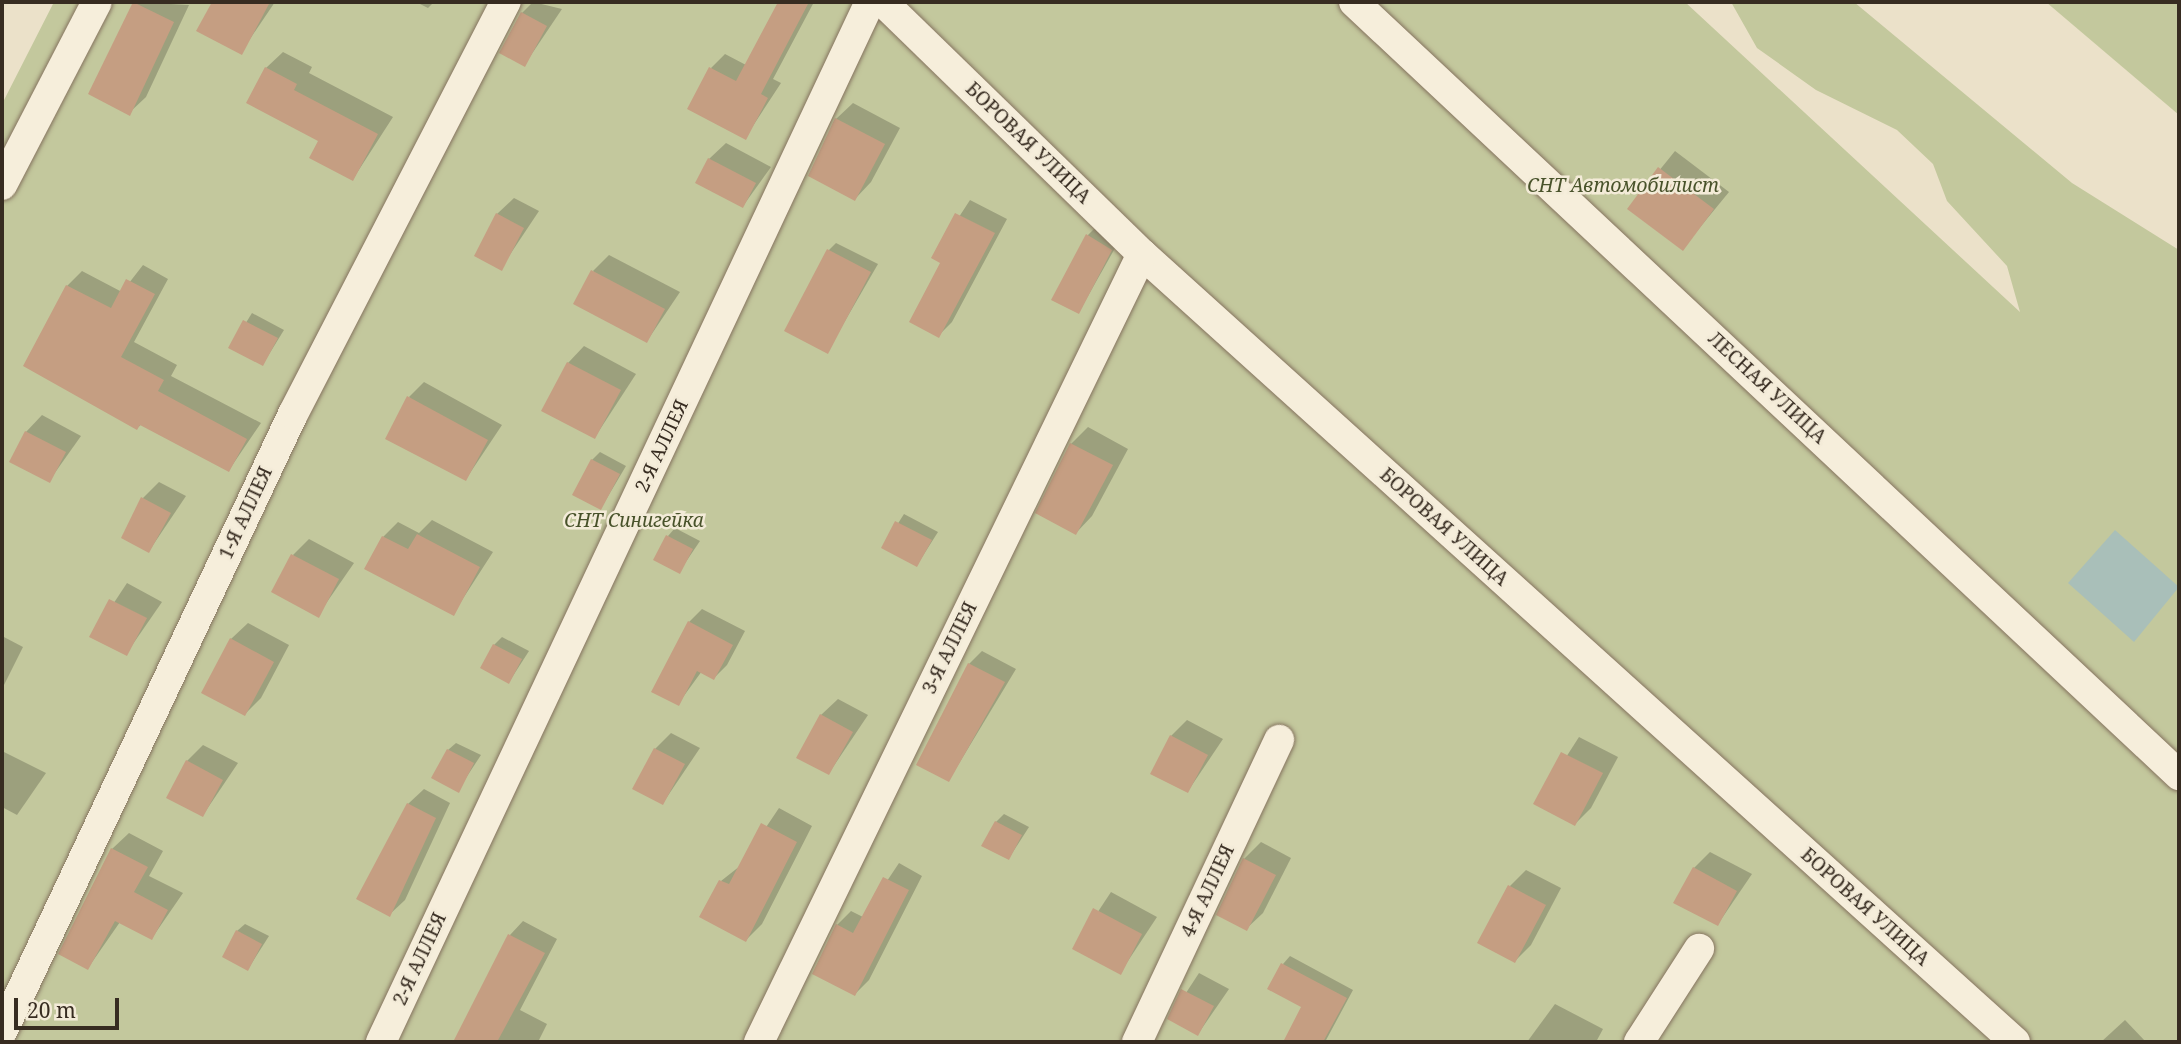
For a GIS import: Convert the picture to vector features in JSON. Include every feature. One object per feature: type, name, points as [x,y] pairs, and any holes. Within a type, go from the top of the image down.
[{"type":"street","points":[[2,185],[97,2]]},
{"type":"street","name":"1-Я АЛЛЕЯ","points":[[2,1031],[293,414],[506,2]]},
{"type":"street","name":"2-Я АЛЛЕЯ","points":[[381,1042],[870,2]]},
{"type":"street","name":"БОРОВАЯ УЛИЦА","points":[[883,2],[1142,254],[2015,1042]]},
{"type":"street","name":"ЛЕСНАЯ УЛИЦА","points":[[1354,2],[2179,775]]},
{"type":"street","name":"3-Я АЛЛЕЯ","points":[[759,1042],[1142,254]]},
{"type":"street","name":"4-Я АЛЛЕЯ","points":[[1137,1042],[1279,740]]},
{"type":"street","points":[[1639,1042],[1699,949]]},
{"type":"green space","name":"СНТ Синигейка","points":[[54,2],[1685,2],[2020,312],[2007,266],[1947,201],[1933,164],[1897,130],[1816,90],[1757,48],[1731,2],[1854,2],[2072,183],[2179,250],[2179,1042],[2,1042],[2,104]]},
{"type":"green space","points":[[2046,2],[2179,2],[2179,115]]},
{"type":"water","points":[[2115,530],[2179,587],[2134,642],[2068,583]]},
{"type":"building","points":[[133,2],[174,22],[130,116],[88,94]]},
{"type":"building","points":[[212,2],[270,2],[242,55],[196,31]]},
{"type":"building","points":[[778,2],[809,2],[761,94],[768,98],[746,140],[687,109],[709,67],[736,81]]},
{"type":"building","points":[[521,12],[547,26],[525,67],[499,53]]},
{"type":"building","points":[[265,67],[297,84],[294,90],[378,134],[353,181],[309,158],[318,141],[246,103]]},
{"type":"building","points":[[835,118],[885,144],[855,201],[808,176]]},
{"type":"building","points":[[708,158],[756,183],[743,208],[695,183]]},
{"type":"building","points":[[1658,167],[1714,209],[1683,251],[1627,209]]},
{"type":"building","points":[[496,213],[524,228],[502,271],[474,256]]},
{"type":"building","points":[[955,213],[995,233],[939,338],[909,322],[940,263],[931,258]]},
{"type":"building","points":[[1086,234],[1112,250],[1079,314],[1051,300]]},
{"type":"building","points":[[827,249],[871,272],[828,354],[784,331]]},
{"type":"building","points":[[591,270],[665,309],[647,343],[573,304]]},
{"type":"building","points":[[126,279],[155,294],[121,357],[164,380],[158,391],[247,439],[229,472],[140,425],[137,430],[23,366],[66,285],[111,308]]},
{"type":"building","points":[[243,320],[278,338],[263,366],[228,348]]},
{"type":"building","points":[[567,362],[621,390],[595,439],[541,411]]},
{"type":"building","points":[[407,396],[488,440],[466,481],[385,439]]},
{"type":"building","points":[[25,431],[66,452],[50,483],[9,462]]},
{"type":"building","points":[[1070,443],[1113,465],[1076,535],[1035,513]]},
{"type":"building","points":[[591,459],[620,474],[601,510],[572,495]]},
{"type":"building","points":[[141,497],[171,513],[149,553],[121,538]]},
{"type":"building","points":[[895,521],[932,540],[917,567],[881,548]]},
{"type":"building","points":[[417,534],[480,567],[454,616],[364,569],[382,536],[408,549]]},
{"type":"building","points":[[666,535],[693,549],[680,574],[653,560]]},
{"type":"building","points":[[291,554],[339,579],[319,618],[271,592]]},
{"type":"building","points":[[109,599],[147,618],[127,656],[89,637]]},
{"type":"building","points":[[688,621],[733,645],[714,680],[697,671],[679,706],[651,692]]},
{"type":"building","points":[[230,638],[274,662],[245,716],[201,693]]},
{"type":"building","points":[[493,644],[522,659],[509,684],[480,668]]},
{"type":"building","points":[[968,663],[1005,682],[949,782],[916,765]]},
{"type":"building","points":[[820,714],[853,732],[829,775],[796,758]]},
{"type":"building","points":[[1170,735],[1208,755],[1188,793],[1150,774]]},
{"type":"building","points":[[654,748],[685,764],[663,805],[632,789]]},
{"type":"building","points":[[447,749],[474,763],[459,793],[431,778]]},
{"type":"building","points":[[1561,752],[1603,773],[1575,826],[1533,804]]},
{"type":"building","points":[[186,760],[223,780],[203,817],[166,798]]},
{"type":"building","points":[[407,803],[436,818],[390,917],[356,899]]},
{"type":"building","points":[[995,821],[1022,835],[1009,860],[981,846]]},
{"type":"building","points":[[761,823],[797,842],[746,942],[699,917],[719,880],[729,884]]},
{"type":"building","points":[[111,848],[148,867],[134,892],[168,910],[152,940],[115,921],[88,970],[58,954]]},
{"type":"building","points":[[1243,858],[1276,875],[1247,931],[1216,915]]},
{"type":"building","points":[[1693,867],[1737,891],[1718,926],[1673,903]]},
{"type":"building","points":[[883,877],[909,890],[855,996],[812,974],[836,924],[853,933]]},
{"type":"building","points":[[1508,885],[1546,905],[1515,963],[1477,943]]},
{"type":"building","points":[[1093,908],[1142,934],[1121,975],[1072,949]]},
{"type":"building","points":[[236,930],[262,944],[248,971],[222,957]]},
{"type":"building","points":[[508,934],[545,953],[497,1042],[453,1042]]},
{"type":"building","points":[[1281,963],[1347,998],[1323,1042],[1283,1042],[1301,1007],[1267,989]]},
{"type":"building","points":[[1181,989],[1214,1006],[1198,1036],[1167,1019]]},
{"type":"park label","name":"СНТ Автомобилист","points":[[1623,186]]}]
